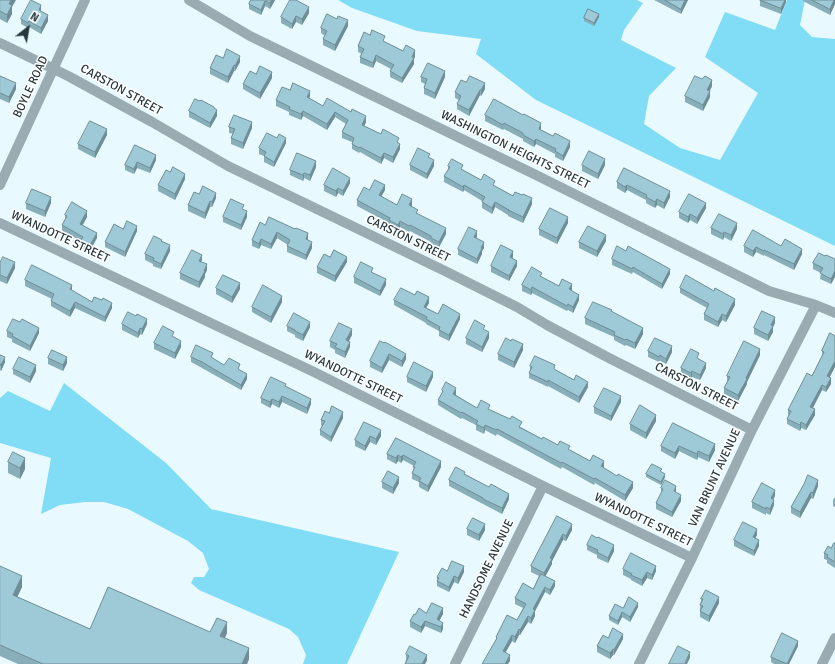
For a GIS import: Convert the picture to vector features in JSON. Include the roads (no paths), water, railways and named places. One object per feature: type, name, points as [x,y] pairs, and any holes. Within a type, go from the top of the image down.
[{"type":"street","name":"BOYLE ROAD","points":[[0,185],[85,0]]},
{"type":"street","name":"WASHINGTON HEIGHTS STREET","points":[[189,0],[250,36],[534,174],[769,291],[816,305],[835,313]]},
{"type":"street","name":"CARSTON STREET","points":[[0,43],[54,69],[152,122],[228,166],[511,303],[547,325],[609,358],[752,430]]},
{"type":"street","name":"WYANDOTTE STREET","points":[[0,223],[314,372],[692,558]]},
{"type":"street","name":"VAN BRUNT AVENUE","points":[[640,664],[752,430],[816,305]]},
{"type":"street","name":"HANDSOME AVENUE","points":[[455,664],[543,486]]},
{"type":"street","points":[[822,664],[835,638]]}]
